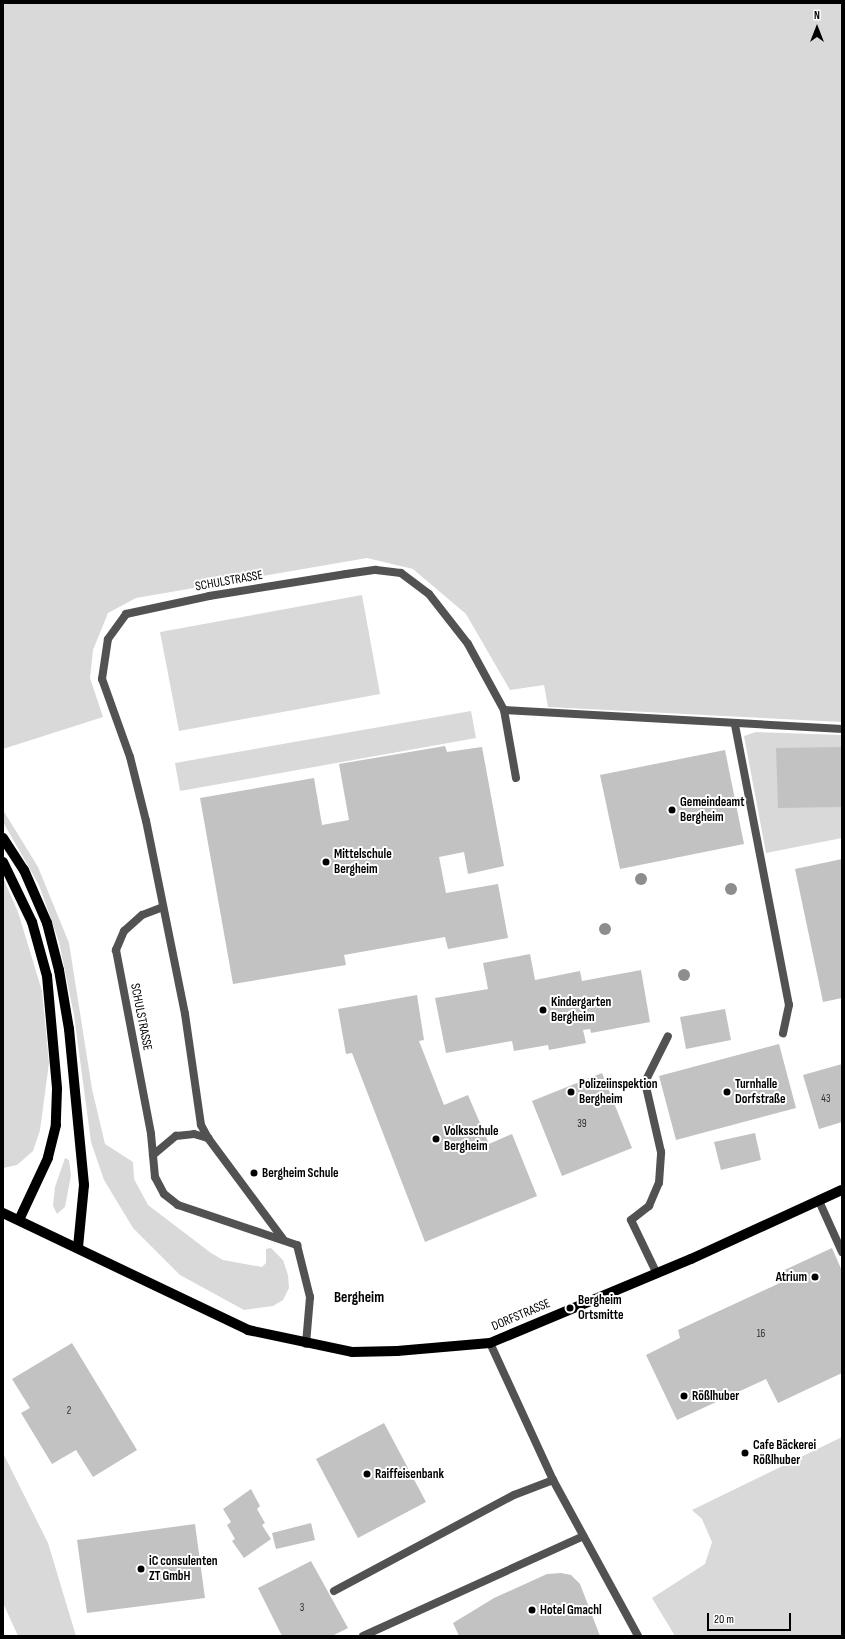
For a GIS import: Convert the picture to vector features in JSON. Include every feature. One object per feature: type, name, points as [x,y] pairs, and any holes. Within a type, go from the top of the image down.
[{"type":"main road","points":[[3,838],[24,870],[44,916],[59,970],[69,1028],[84,1185],[78,1247]]},
{"type":"main road","points":[[3,862],[32,922],[47,976],[57,1089],[56,1125],[48,1158],[19,1220]]},
{"type":"main road","name":"DORFSTRASSE","points":[[490,1343],[657,1274],[842,1190]]},
{"type":"main road","points":[[3,1213],[78,1247],[187,1304],[248,1330],[306,1344],[352,1352],[449,1348],[490,1343]]},
{"type":"street","name":"SCHULSTRASSE","points":[[283,1238],[208,1138],[201,1125],[185,1014],[132,764],[102,679],[108,639],[126,614],[209,596],[346,574],[376,570],[401,573],[429,594],[468,644],[504,710],[516,778]]},
{"type":"street","points":[[504,710],[735,725],[842,729]]},
{"type":"street","points":[[735,725],[789,1005],[783,1033]]},
{"type":"street","name":"SCHULSTRASSE","points":[[163,907],[142,915],[124,931],[116,950],[153,1155],[155,1177],[164,1194],[178,1205],[283,1238],[297,1245],[305,1266],[310,1297],[306,1344]]},
{"type":"street","points":[[657,1274],[631,1220],[649,1206],[659,1183],[660,1152],[645,1082],[668,1036]]},
{"type":"street","points":[[153,1155],[176,1136],[194,1134],[208,1138]]},
{"type":"street","points":[[819,1201],[842,1252]]},
{"type":"street","name":"DORFSTRASSE","points":[[490,1343],[553,1480],[638,1636]]},
{"type":"street","points":[[334,1591],[514,1495],[553,1480]]},
{"type":"street","points":[[363,1636],[583,1536]]},
{"type":"shaded area","points":[[3,3],[842,3],[842,722],[548,707],[544,685],[510,690],[466,614],[413,569],[367,558],[136,598],[108,613],[93,650],[90,678],[103,717],[3,749]]},
{"type":"shaded area","points":[[362,595],[380,694],[179,731],[160,632]]},
{"type":"shaded area","points":[[471,711],[476,738],[180,791],[175,763]]},
{"type":"shaded area","points":[[756,732],[842,735],[842,838],[766,853],[744,736]]},
{"type":"shaded area","points":[[3,810],[38,867],[69,943],[92,1089],[105,1144],[133,1162],[134,1179],[148,1205],[211,1253],[223,1260],[262,1267],[266,1263],[266,1249],[271,1248],[283,1260],[288,1275],[289,1288],[283,1300],[273,1306],[244,1310],[180,1275],[133,1228],[104,1180],[91,1142],[74,1015],[59,942],[39,885],[3,822]]},
{"type":"shaded area","points":[[3,878],[18,912],[42,991],[49,1063],[40,1130],[33,1151],[17,1165],[3,1168]]},
{"type":"shaded area","points":[[65,1158],[69,1160],[71,1175],[65,1207],[57,1214],[53,1206],[55,1187]]},
{"type":"shaded area","points":[[842,1437],[842,1636],[675,1636],[652,1598],[705,1564],[712,1542],[702,1519],[692,1510]]},
{"type":"shaded area","points":[[3,1453],[48,1543],[76,1636],[18,1636],[3,1603]]},
{"type":"building","name":"Mittelschule Bergheim","points":[[445,746],[447,752],[482,747],[504,866],[468,874],[464,852],[439,857],[446,893],[498,884],[508,938],[448,949],[445,937],[344,955],[346,965],[233,984],[200,798],[314,778],[322,825],[349,820],[339,764]]},
{"type":"building","points":[[842,747],[842,807],[778,808],[776,748]]},
{"type":"building","name":"Gemeindeamt Bergheim","points":[[725,750],[744,844],[620,869],[600,775]]},
{"type":"building","points":[[842,859],[842,998],[823,1002],[795,869]]},
{"type":"building","name":"Kindergarten Bergheim","points":[[530,954],[535,980],[580,971],[582,981],[641,970],[650,1022],[591,1033],[590,1029],[583,1030],[586,1043],[549,1050],[548,1045],[514,1051],[512,1041],[446,1053],[435,998],[488,989],[483,963]]},
{"type":"building","name":"Volksschule Bergheim","points":[[417,995],[424,1040],[419,1041],[444,1105],[468,1095],[489,1144],[512,1134],[537,1196],[425,1242],[352,1053],[346,1054],[338,1009]]},
{"type":"building","points":[[725,1009],[731,1040],[686,1049],[680,1017]]},
{"type":"building","name":"Turnhalle Dorfstraße","points":[[779,1044],[796,1108],[676,1140],[659,1076]]},
{"type":"building","points":[[842,1064],[842,1122],[819,1129],[803,1075]]},
{"type":"building","points":[[602,1073],[632,1148],[562,1176],[532,1101]]},
{"type":"building","points":[[755,1133],[761,1160],[721,1170],[714,1142]]},
{"type":"building","points":[[832,1248],[842,1271],[842,1373],[778,1403],[766,1379],[677,1420],[646,1355],[680,1338],[678,1330],[782,1282],[778,1273]]},
{"type":"building","points":[[72,1343],[137,1450],[93,1477],[76,1450],[52,1464],[21,1413],[30,1408],[12,1379]]},
{"type":"building","name":"Raiffeisenbank","points":[[384,1423],[426,1502],[358,1538],[316,1459]]},
{"type":"building","points":[[251,1489],[260,1506],[257,1509],[265,1523],[262,1525],[271,1539],[244,1558],[232,1541],[235,1539],[227,1525],[231,1522],[223,1509]]},
{"type":"building","points":[[311,1523],[315,1540],[276,1549],[272,1533]]},
{"type":"building","name":"iC consulenten ZT GmbH","points":[[195,1524],[205,1598],[87,1613],[77,1540]]},
{"type":"building","points":[[311,1561],[348,1628],[332,1636],[282,1636],[258,1588]]},
{"type":"building","name":"Hotel Gmachl","points":[[561,1573],[571,1575],[580,1584],[600,1636],[459,1636],[453,1623],[494,1598],[547,1574]]},
{"type":"place","name":"Gemeindeamt Bergheim","points":[[672,810]]},
{"type":"place","name":"Mittelschule Bergheim","points":[[326,862]]},
{"type":"place","name":"Kindergarten Bergheim","points":[[543,1010]]},
{"type":"place","name":"Polizeiinspektion Bergheim","points":[[571,1092]]},
{"type":"place","name":"Turnhalle Dorfstraße","points":[[727,1092]]},
{"type":"place","name":"Volksschule Bergheim","points":[[436,1139]]},
{"type":"place","name":"Bergheim Schule","points":[[254,1173]]},
{"type":"place","name":"Atrium","points":[[815,1277]]},
{"type":"place","name":"Bergheim Ortsmitte","points":[[570,1308]]},
{"type":"place","name":"Rößlhuber","points":[[684,1396]]},
{"type":"place","name":"Cafe Bäckerei Rößlhuber","points":[[745,1453]]},
{"type":"place","name":"Raiffeisenbank","points":[[367,1474]]},
{"type":"place","name":"iC consulenten ZT GmbH","points":[[141,1569]]},
{"type":"place","name":"Hotel Gmachl","points":[[532,1610]]},
{"type":"district","name":"Bergheim","points":[[359,1298]]}]
